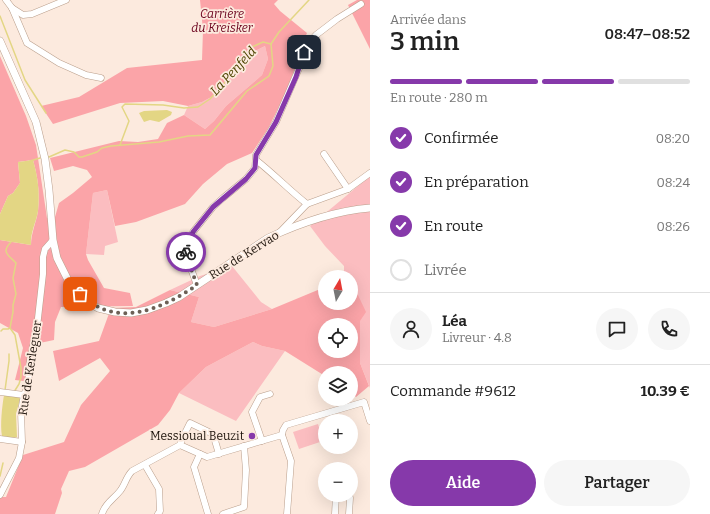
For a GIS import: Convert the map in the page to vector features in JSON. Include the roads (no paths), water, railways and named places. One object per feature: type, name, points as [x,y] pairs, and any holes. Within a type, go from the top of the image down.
[{"type":"main road","name":"Rue de Kervao","points":[[0,41],[36,122],[45,159],[49,190],[52,240],[57,258],[68,280],[89,303],[98,308],[115,312],[147,310],[179,297],[268,238],[316,218],[353,209],[370,208]]},
{"type":"street","points":[[6,0],[12,8],[27,43],[59,63],[86,75],[101,78]]},
{"type":"street","points":[[12,8],[24,15],[32,14],[66,0]]},
{"type":"street","points":[[197,285],[187,258],[186,249],[193,232],[213,207],[246,179],[255,168],[256,155],[276,122],[309,43],[322,31],[361,4]]},
{"type":"street","points":[[324,154],[348,190]]},
{"type":"street","points":[[256,160],[271,171],[294,194],[307,204]]},
{"type":"street","points":[[279,233],[307,204],[348,190],[370,173]]},
{"type":"street","name":"Rue de Kerleguer","points":[[0,495],[19,458],[22,442],[21,411],[24,395],[28,385],[30,360],[37,327],[43,274],[43,257],[45,249],[52,240]]},
{"type":"street","points":[[8,393],[24,395]]},
{"type":"street","points":[[262,441],[252,412],[260,397],[270,394]]},
{"type":"street","points":[[287,514],[291,461],[282,435],[286,425],[364,402],[370,421]]},
{"type":"street","points":[[102,514],[103,509],[108,502],[121,490],[127,477],[132,472],[180,445],[190,423],[213,434],[220,454]]},
{"type":"street","points":[[180,445],[207,457],[282,435]]},
{"type":"street","points":[[0,439],[22,442]]},
{"type":"street","points":[[223,514],[244,508],[246,470],[244,446]]},
{"type":"street","points":[[200,454],[194,467],[208,514]]},
{"type":"street","points":[[145,465],[158,489],[160,510],[158,514]]},
{"type":"street","points":[[335,514],[336,502]]},
{"type":"street","points":[[349,514],[350,502]]},
{"type":"waterway","name":"La Penfeld","points":[[49,157],[65,150],[74,152],[79,157],[82,157],[97,152],[102,148],[111,146],[159,142],[188,136],[210,135],[247,91],[269,76],[273,66],[271,44],[279,32],[309,0]]},
{"type":"waterway","points":[[0,16],[25,80],[46,113]]},
{"type":"waterway","name":"La Penfeld","points":[[120,145],[129,121],[122,107],[125,104],[163,105],[184,108],[198,107],[210,99],[222,86],[247,56],[252,47],[263,42],[271,44]]},
{"type":"waterway","name":"La Penfeld","points":[[30,161],[40,158]]},
{"type":"waterway","name":"La Penfeld","points":[[11,242],[6,249],[6,252],[16,263],[13,278],[16,294],[10,328],[15,335],[21,368],[19,384],[14,392]]},
{"type":"waterway","name":"La Penfeld","points":[[1,331],[3,329],[10,328]]},
{"type":"waterway","name":"La Penfeld","points":[[5,390],[9,354]]},
{"type":"waterway","name":"La Penfeld","points":[[0,476],[3,463]]},
{"type":"place","name":"Messioual Beuzit","points":[[252,436]]},
{"type":"park label","name":"Carrière du Kreisker","points":[[222,21]]}]
